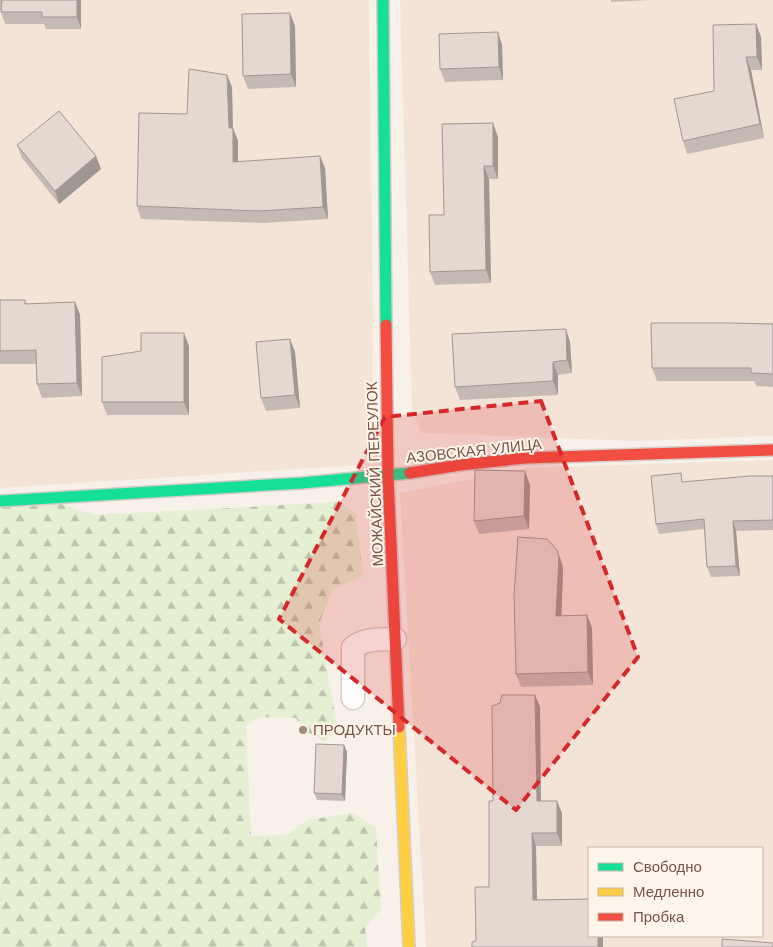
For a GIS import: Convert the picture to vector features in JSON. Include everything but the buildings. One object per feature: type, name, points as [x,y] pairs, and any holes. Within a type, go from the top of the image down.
[{"type":"street","name":"МОЖАЙСКИЙ ПЕРЕУЛОК","points":[[383,0],[388,476],[409,947]]},
{"type":"street","name":"АЗОВСКАЯ УЛИЦА","points":[[0,501],[283,485],[388,476],[460,465],[525,458],[773,450]]},
{"type":"lane","points":[[353,698],[353,648],[359,643],[396,639]]},
{"type":"highlighted area","points":[[541,401],[638,657],[516,810],[279,619],[385,417]]},
{"type":"shaded area","points":[[0,0],[369,0],[373,317],[372,432],[361,465],[0,488]]},
{"type":"shaded area","points":[[400,0],[773,0],[773,436],[635,441],[421,433],[412,409]]},
{"type":"shaded area","points":[[773,460],[773,947],[426,947],[400,493],[526,468]]},
{"type":"green space","points":[[55,502],[95,515],[338,502],[356,514],[363,576],[333,589],[319,624],[337,725],[325,741],[303,730],[296,718],[260,717],[246,726],[251,836],[286,835],[308,820],[353,813],[376,828],[381,909],[365,928],[367,947],[0,947],[0,504]]},
{"type":"traffic: fast","points":[[383,0],[386,325]]},
{"type":"traffic: fast","points":[[0,501],[302,483],[410,473]]},
{"type":"traffic: slow","points":[[399,727],[409,947]]},
{"type":"traffic: jam","points":[[386,325],[388,476],[399,727]]},
{"type":"traffic: jam","points":[[410,473],[525,458],[773,450]]},
{"type":"place","name":"ПРОДУКТЫ","points":[[303,730]]}]
